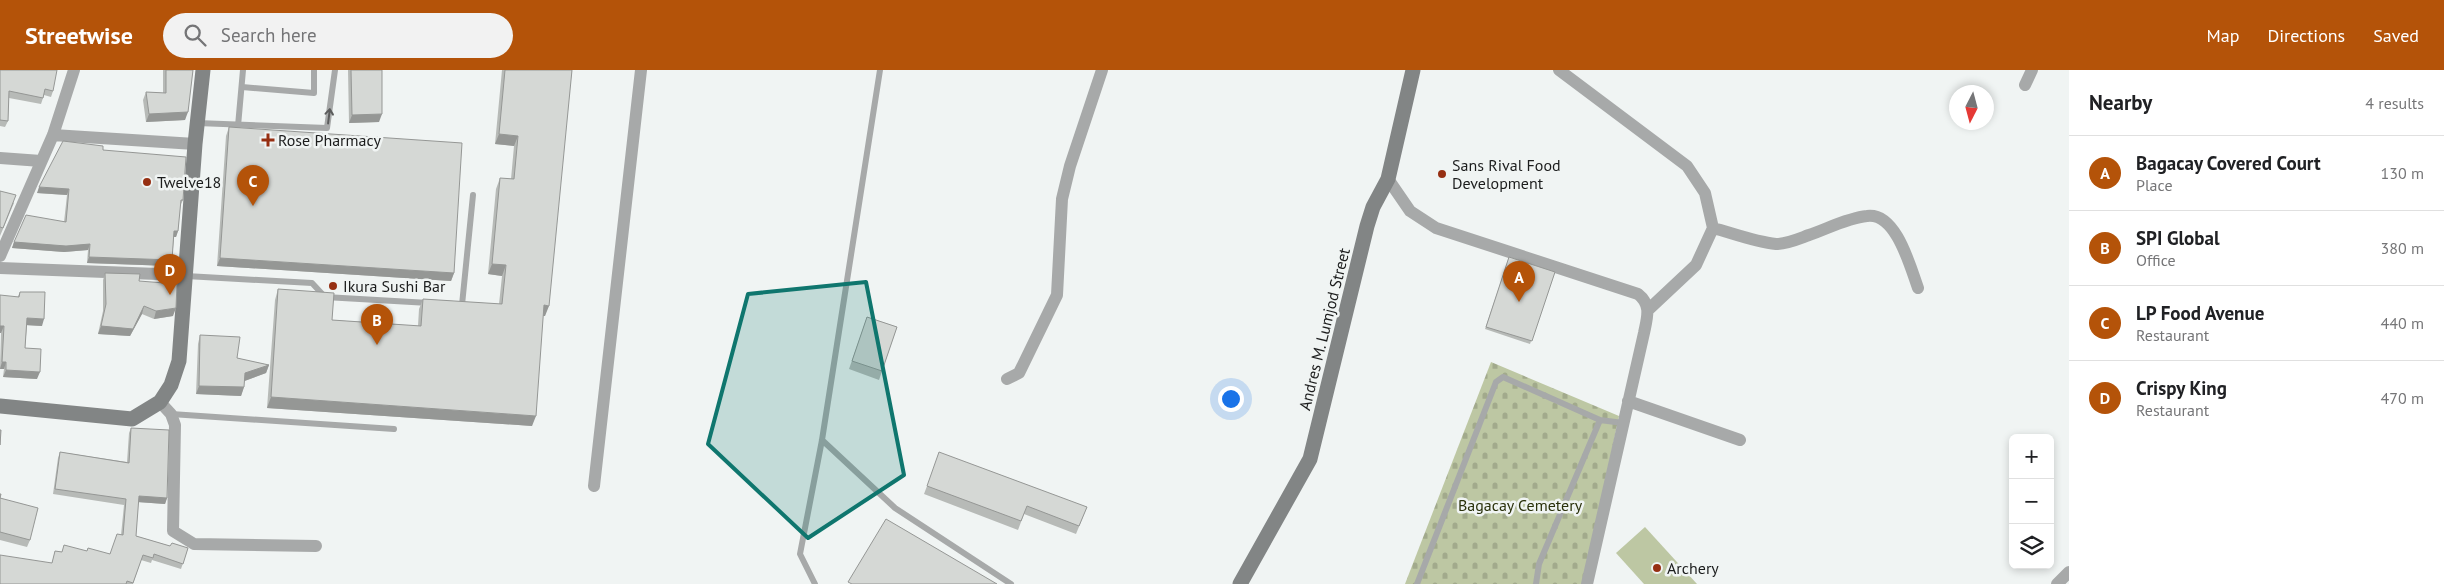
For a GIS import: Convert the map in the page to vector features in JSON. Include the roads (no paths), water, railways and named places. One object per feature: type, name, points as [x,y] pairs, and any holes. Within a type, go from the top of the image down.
[{"type":"main road","points":[[0,406],[132,419],[160,402],[171,385],[179,361],[195,144],[204,70]]},
{"type":"main road","name":"Andres M. Lumjod Street","points":[[1240,584],[1310,459],[1367,226],[1373,207],[1388,179],[1412,70]]},
{"type":"street","points":[[0,256],[53,135],[74,70]]},
{"type":"street","points":[[594,486],[641,70]]},
{"type":"street","points":[[1007,379],[1019,373],[1057,295],[1062,199],[1070,166],[1102,70]]},
{"type":"street","points":[[1559,70],[1687,166],[1705,193],[1712,228],[1696,265],[1648,310]]},
{"type":"street","points":[[2025,85],[2032,70]]},
{"type":"street","points":[[53,135],[195,144]]},
{"type":"street","points":[[0,158],[41,161]]},
{"type":"street","points":[[1388,179],[1410,210],[1436,228],[1638,294],[1646,300],[1648,310],[1587,584]]},
{"type":"street","points":[[1712,228],[1776,244],[1788,242],[1852,219],[1869,216],[1884,219],[1893,230],[1908,261],[1918,288]]},
{"type":"street","points":[[0,268],[184,276]]},
{"type":"street","points":[[1628,401],[1740,440]]},
{"type":"street","points":[[160,402],[170,414],[175,425],[173,531],[194,544],[316,546]]},
{"type":"street","points":[[2057,584],[2069,572]]},
{"type":"lane","points":[[238,126],[243,70]]},
{"type":"lane","points":[[242,87],[314,93],[314,70]]},
{"type":"lane","points":[[197,123],[328,128],[335,70]]},
{"type":"lane","points":[[815,584],[800,554],[822,440],[880,70]]},
{"type":"lane","points":[[452,305],[462,305],[473,195]]},
{"type":"lane","points":[[184,276],[312,283],[325,297],[432,304]]},
{"type":"lane","points":[[1417,584],[1496,382],[1503,377],[1600,420],[1623,423]]},
{"type":"lane","points":[[170,414],[394,429]]},
{"type":"lane","points":[[1536,584],[1539,564],[1600,420]]},
{"type":"lane","points":[[822,440],[895,508],[1011,584]]},
{"type":"place","name":"Rose Pharmacy","points":[[268,140]]},
{"type":"place","name":"Sans Rival Food Development","points":[[1442,174]]},
{"type":"place","name":"Twelve18","points":[[147,182]]},
{"type":"place","name":"LP Food Avenue","points":[[253,206]]},
{"type":"place","name":"Ikura Sushi Bar","points":[[333,286]]},
{"type":"place","name":"Crispy King","points":[[170,295]]},
{"type":"place","name":"Bagacay Covered Court","points":[[1519,302]]},
{"type":"place","name":"SPI Global","points":[[377,345]]},
{"type":"place","name":"Archery","points":[[1657,568]]},
{"type":"park label","name":"Bagacay Cemetery","points":[[1520,505]]}]
